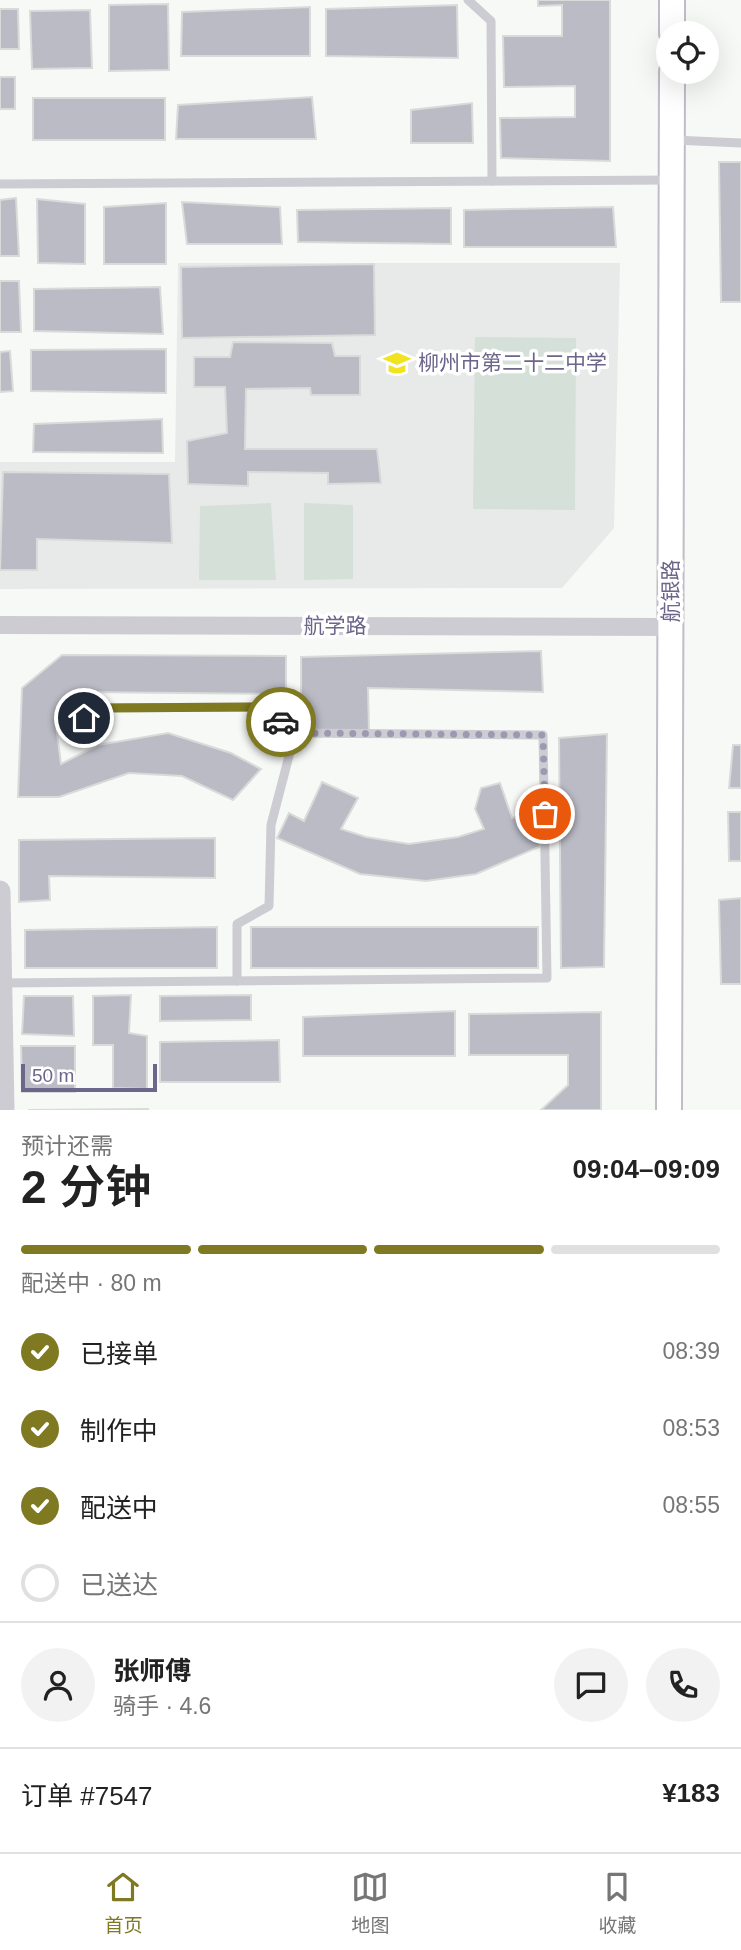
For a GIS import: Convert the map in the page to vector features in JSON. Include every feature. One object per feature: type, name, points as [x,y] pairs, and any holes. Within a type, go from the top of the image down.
[{"type":"main road","points":[[672,0],[672,21]]},
{"type":"main road","name":"航银路","points":[[669,1110],[672,84]]},
{"type":"street","name":"航学路","points":[[0,625],[671,627]]},
{"type":"street","points":[[0,891],[4,1110]]},
{"type":"lane","points":[[468,0],[491,21],[492,181]]},
{"type":"lane","points":[[672,140],[741,143]]},
{"type":"lane","points":[[0,184],[671,180]]},
{"type":"lane","points":[[2,984],[547,978],[543,735],[295,733],[262,707],[98,708],[70,728]]},
{"type":"lane","points":[[237,981],[237,924],[268,906],[271,825],[295,733]]},
{"type":"shaded area","name":"柳州市第二十二中学","points":[[178,263],[620,263],[614,528],[562,588],[0,589],[0,462],[175,462]]},
{"type":"shaded area","points":[[475,337],[576,338],[575,510],[473,509]]},
{"type":"shaded area","points":[[271,503],[276,580],[199,580],[200,506]]},
{"type":"shaded area","points":[[304,503],[353,505],[353,579],[304,580]]},
{"type":"building","points":[[538,0],[610,0],[610,161],[501,158],[500,118],[575,117],[575,86],[504,87],[503,36],[562,36],[562,5],[538,6]]},
{"type":"building","points":[[168,4],[169,70],[109,71],[109,5]]},
{"type":"building","points":[[457,5],[458,58],[326,56],[326,9]]},
{"type":"building","points":[[310,7],[310,56],[181,56],[182,12]]},
{"type":"building","points":[[0,9],[18,9],[19,49],[0,49]]},
{"type":"building","points":[[90,10],[92,68],[32,69],[30,11]]},
{"type":"building","points":[[0,77],[15,77],[15,109],[0,109]]},
{"type":"building","points":[[312,97],[316,139],[176,139],[178,105]]},
{"type":"building","points":[[33,98],[165,98],[165,140],[33,140]]},
{"type":"building","points":[[472,103],[473,143],[411,143],[411,110]]},
{"type":"building","points":[[719,162],[741,162],[741,302],[721,302]]},
{"type":"building","points":[[16,198],[19,256],[0,256],[0,200]]},
{"type":"building","points":[[37,199],[85,204],[85,264],[38,263]]},
{"type":"building","points":[[182,202],[280,207],[282,244],[187,244]]},
{"type":"building","points":[[166,203],[166,264],[104,264],[104,207]]},
{"type":"building","points":[[613,207],[616,247],[464,247],[464,210]]},
{"type":"building","points":[[451,208],[451,244],[298,242],[297,210]]},
{"type":"building","points":[[374,264],[375,335],[182,338],[181,267]]},
{"type":"building","points":[[0,281],[19,281],[21,332],[0,332]]},
{"type":"building","points":[[160,287],[163,334],[34,331],[34,289]]},
{"type":"building","points":[[233,342],[332,343],[335,356],[360,356],[360,395],[311,395],[310,388],[246,389],[245,449],[377,449],[381,483],[328,484],[328,473],[248,472],[248,486],[188,484],[187,441],[227,433],[225,387],[194,387],[194,357],[230,357]]},
{"type":"building","points":[[166,349],[166,393],[31,391],[31,350]]},
{"type":"building","points":[[10,351],[13,391],[0,392],[0,352]]},
{"type":"building","points":[[162,419],[163,453],[33,452],[34,424]]},
{"type":"building","points":[[3,472],[169,474],[172,543],[37,539],[37,570],[0,570]]},
{"type":"building","points":[[541,651],[543,692],[368,688],[369,730],[301,730],[301,657]]},
{"type":"building","points":[[62,655],[286,656],[286,694],[80,692],[55,717],[61,764],[98,745],[168,733],[231,753],[261,769],[233,800],[182,776],[129,773],[59,797],[18,797],[22,688]]},
{"type":"building","points":[[607,734],[604,967],[561,968],[559,738]]},
{"type":"building","points":[[733,745],[741,745],[741,788],[729,788]]},
{"type":"building","points":[[322,782],[358,798],[341,829],[366,837],[409,844],[458,837],[484,829],[475,809],[481,788],[500,783],[512,818],[525,815],[541,846],[476,874],[426,881],[360,874],[277,838],[289,813],[304,821]]},
{"type":"building","points":[[728,812],[741,812],[741,861],[729,861]]},
{"type":"building","points":[[215,838],[215,878],[49,876],[50,900],[19,902],[19,840]]},
{"type":"building","points":[[741,898],[741,984],[721,984],[719,900]]},
{"type":"building","points":[[217,927],[217,968],[25,968],[25,930]]},
{"type":"building","points":[[251,927],[538,927],[538,968],[251,968]]},
{"type":"building","points":[[131,995],[129,1033],[147,1036],[147,1089],[113,1088],[113,1045],[93,1045],[93,996]]},
{"type":"building","points":[[251,995],[251,1020],[160,1021],[160,996]]},
{"type":"building","points":[[24,996],[73,996],[74,1036],[22,1034]]},
{"type":"building","points":[[455,1011],[455,1056],[303,1056],[303,1017]]},
{"type":"building","points":[[601,1012],[601,1110],[541,1110],[568,1085],[568,1055],[469,1055],[469,1014]]},
{"type":"building","points":[[279,1040],[280,1082],[160,1082],[160,1042]]},
{"type":"building","points":[[21,1046],[75,1046],[75,1092],[22,1092]]},
{"type":"building","points":[[148,1109],[148,1110],[28,1110]]},
{"type":"way so far","points":[[281,722],[295,733],[543,735],[545,814]]},
{"type":"place","name":"柳州市第二十二中学","points":[[397,363]]},
{"type":"route","points":[[84,718],[98,708],[262,707],[281,722]]}]
